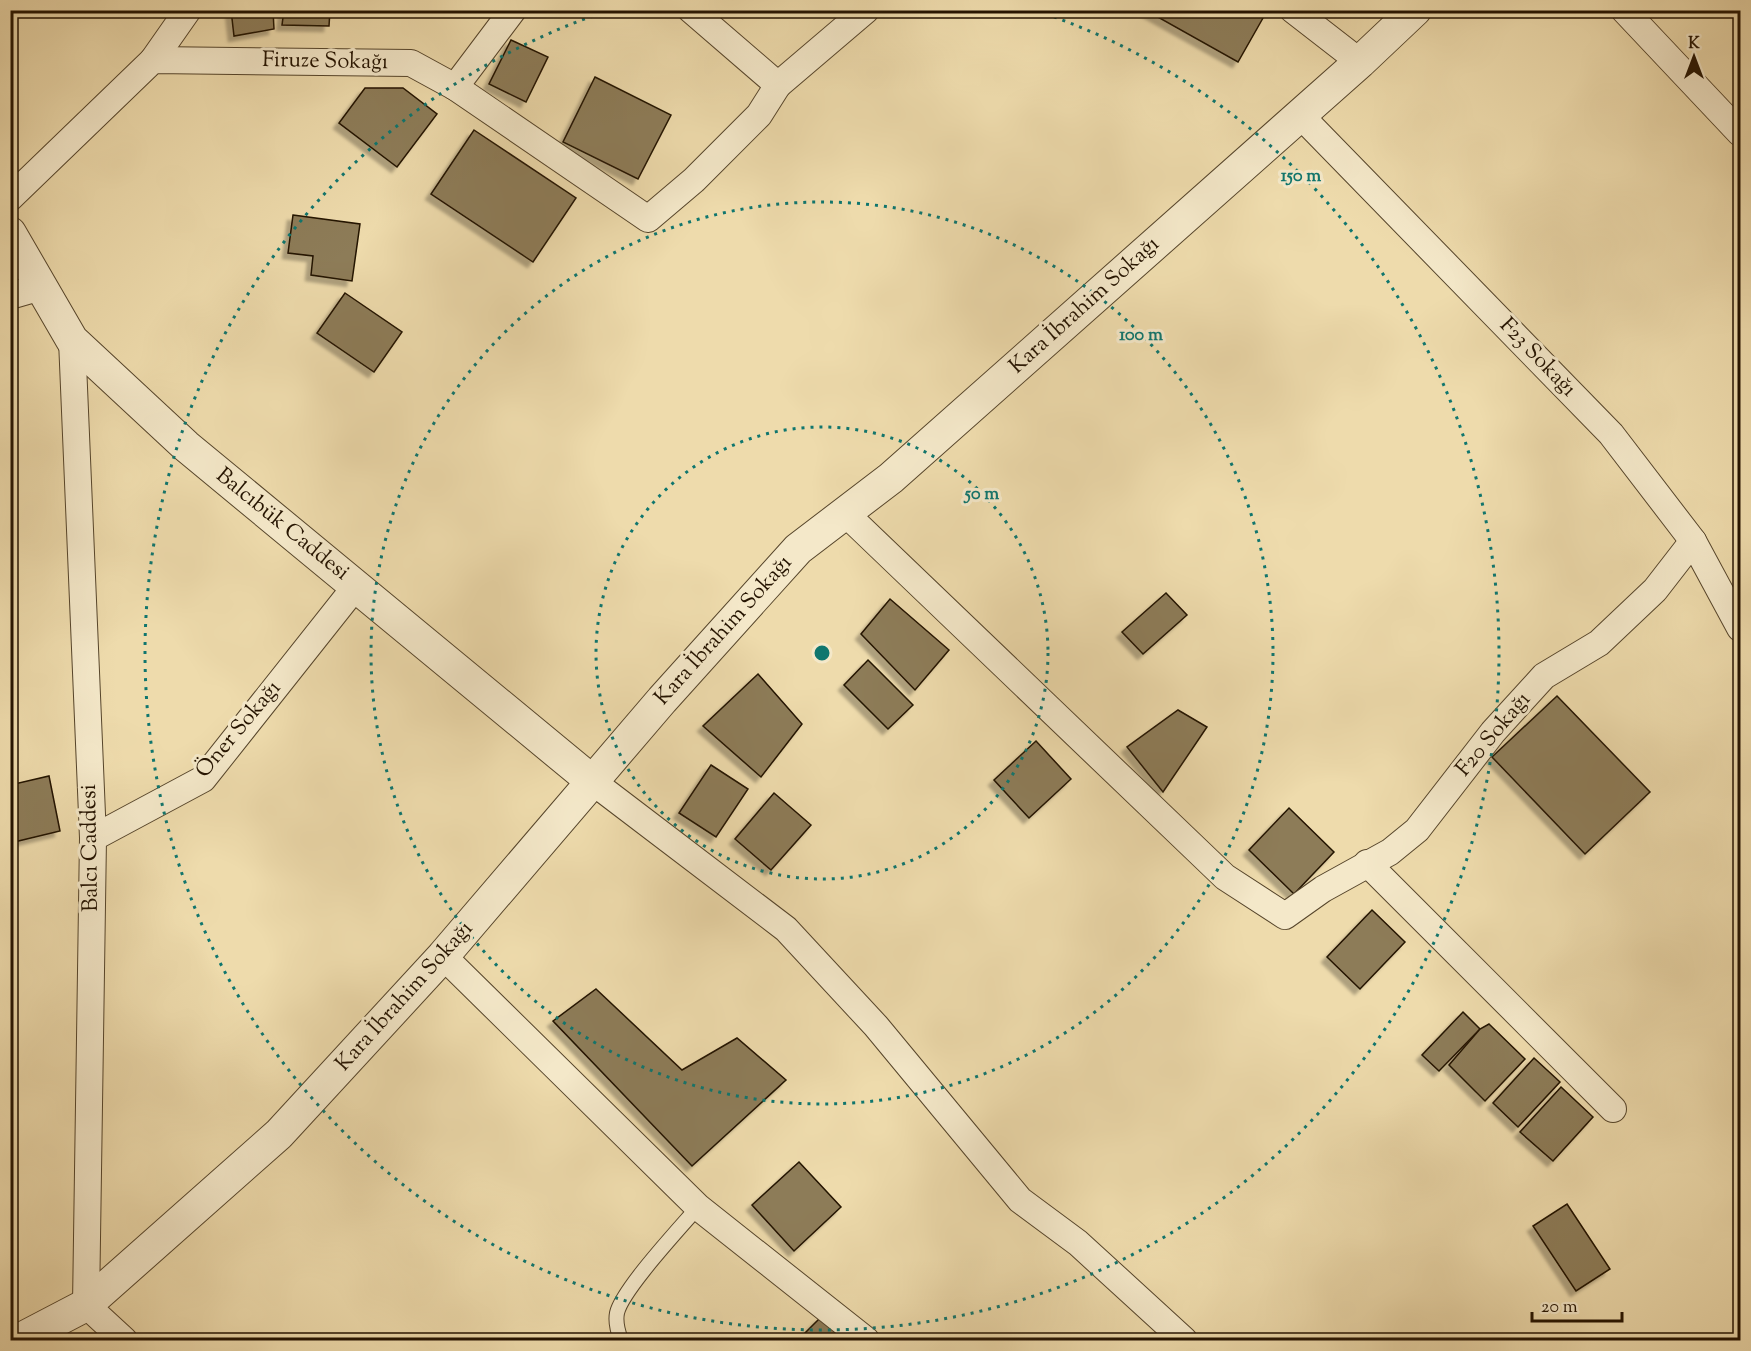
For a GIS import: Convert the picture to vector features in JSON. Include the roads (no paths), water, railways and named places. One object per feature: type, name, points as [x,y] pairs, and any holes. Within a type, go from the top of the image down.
[{"type":"street","points":[[10,198],[153,60],[188,10]]},
{"type":"street","points":[[455,87],[513,10]]},
{"type":"street","points":[[691,10],[778,85],[866,10]]},
{"type":"street","points":[[1293,10],[1360,62]]},
{"type":"street","name":"Kara İbrahim Sokağı","points":[[19,1341],[86,1305],[279,1134],[443,956],[662,700],[798,549],[891,478],[1416,10]]},
{"type":"street","points":[[1624,10],[1740,134]]},
{"type":"street","name":"Firuze Sokağı","points":[[153,60],[411,63],[455,87],[648,219],[694,180],[759,115],[778,85]]},
{"type":"street","name":"F23 Sokağı","points":[[1300,115],[1611,434],[1694,541],[1740,628]]},
{"type":"street","name":"Balcıbük Caddesi","points":[[10,233],[72,340],[186,446],[593,782]]},
{"type":"street","points":[[10,296],[41,286]]},
{"type":"street","name":"Balcı Caddesi","points":[[72,340],[93,838],[86,1305]]},
{"type":"street","name":"F20 Sokağı","points":[[845,513],[1225,877],[1285,916],[1323,889],[1390,852],[1417,830],[1493,732],[1544,676],[1599,643],[1655,590],[1694,541]]},
{"type":"street","name":"Öner Sokağı","points":[[93,838],[203,779],[356,586]]},
{"type":"street","points":[[593,782],[786,929],[876,1026],[1020,1200],[1078,1243],[1184,1341]]},
{"type":"street","points":[[1367,864],[1612,1109]]},
{"type":"street","points":[[443,956],[698,1207],[866,1341]]},
{"type":"street","points":[[86,1305],[124,1341]]},
{"type":"lane","points":[[621,1341],[616,1328],[617,1313],[627,1292],[698,1207]]}]
